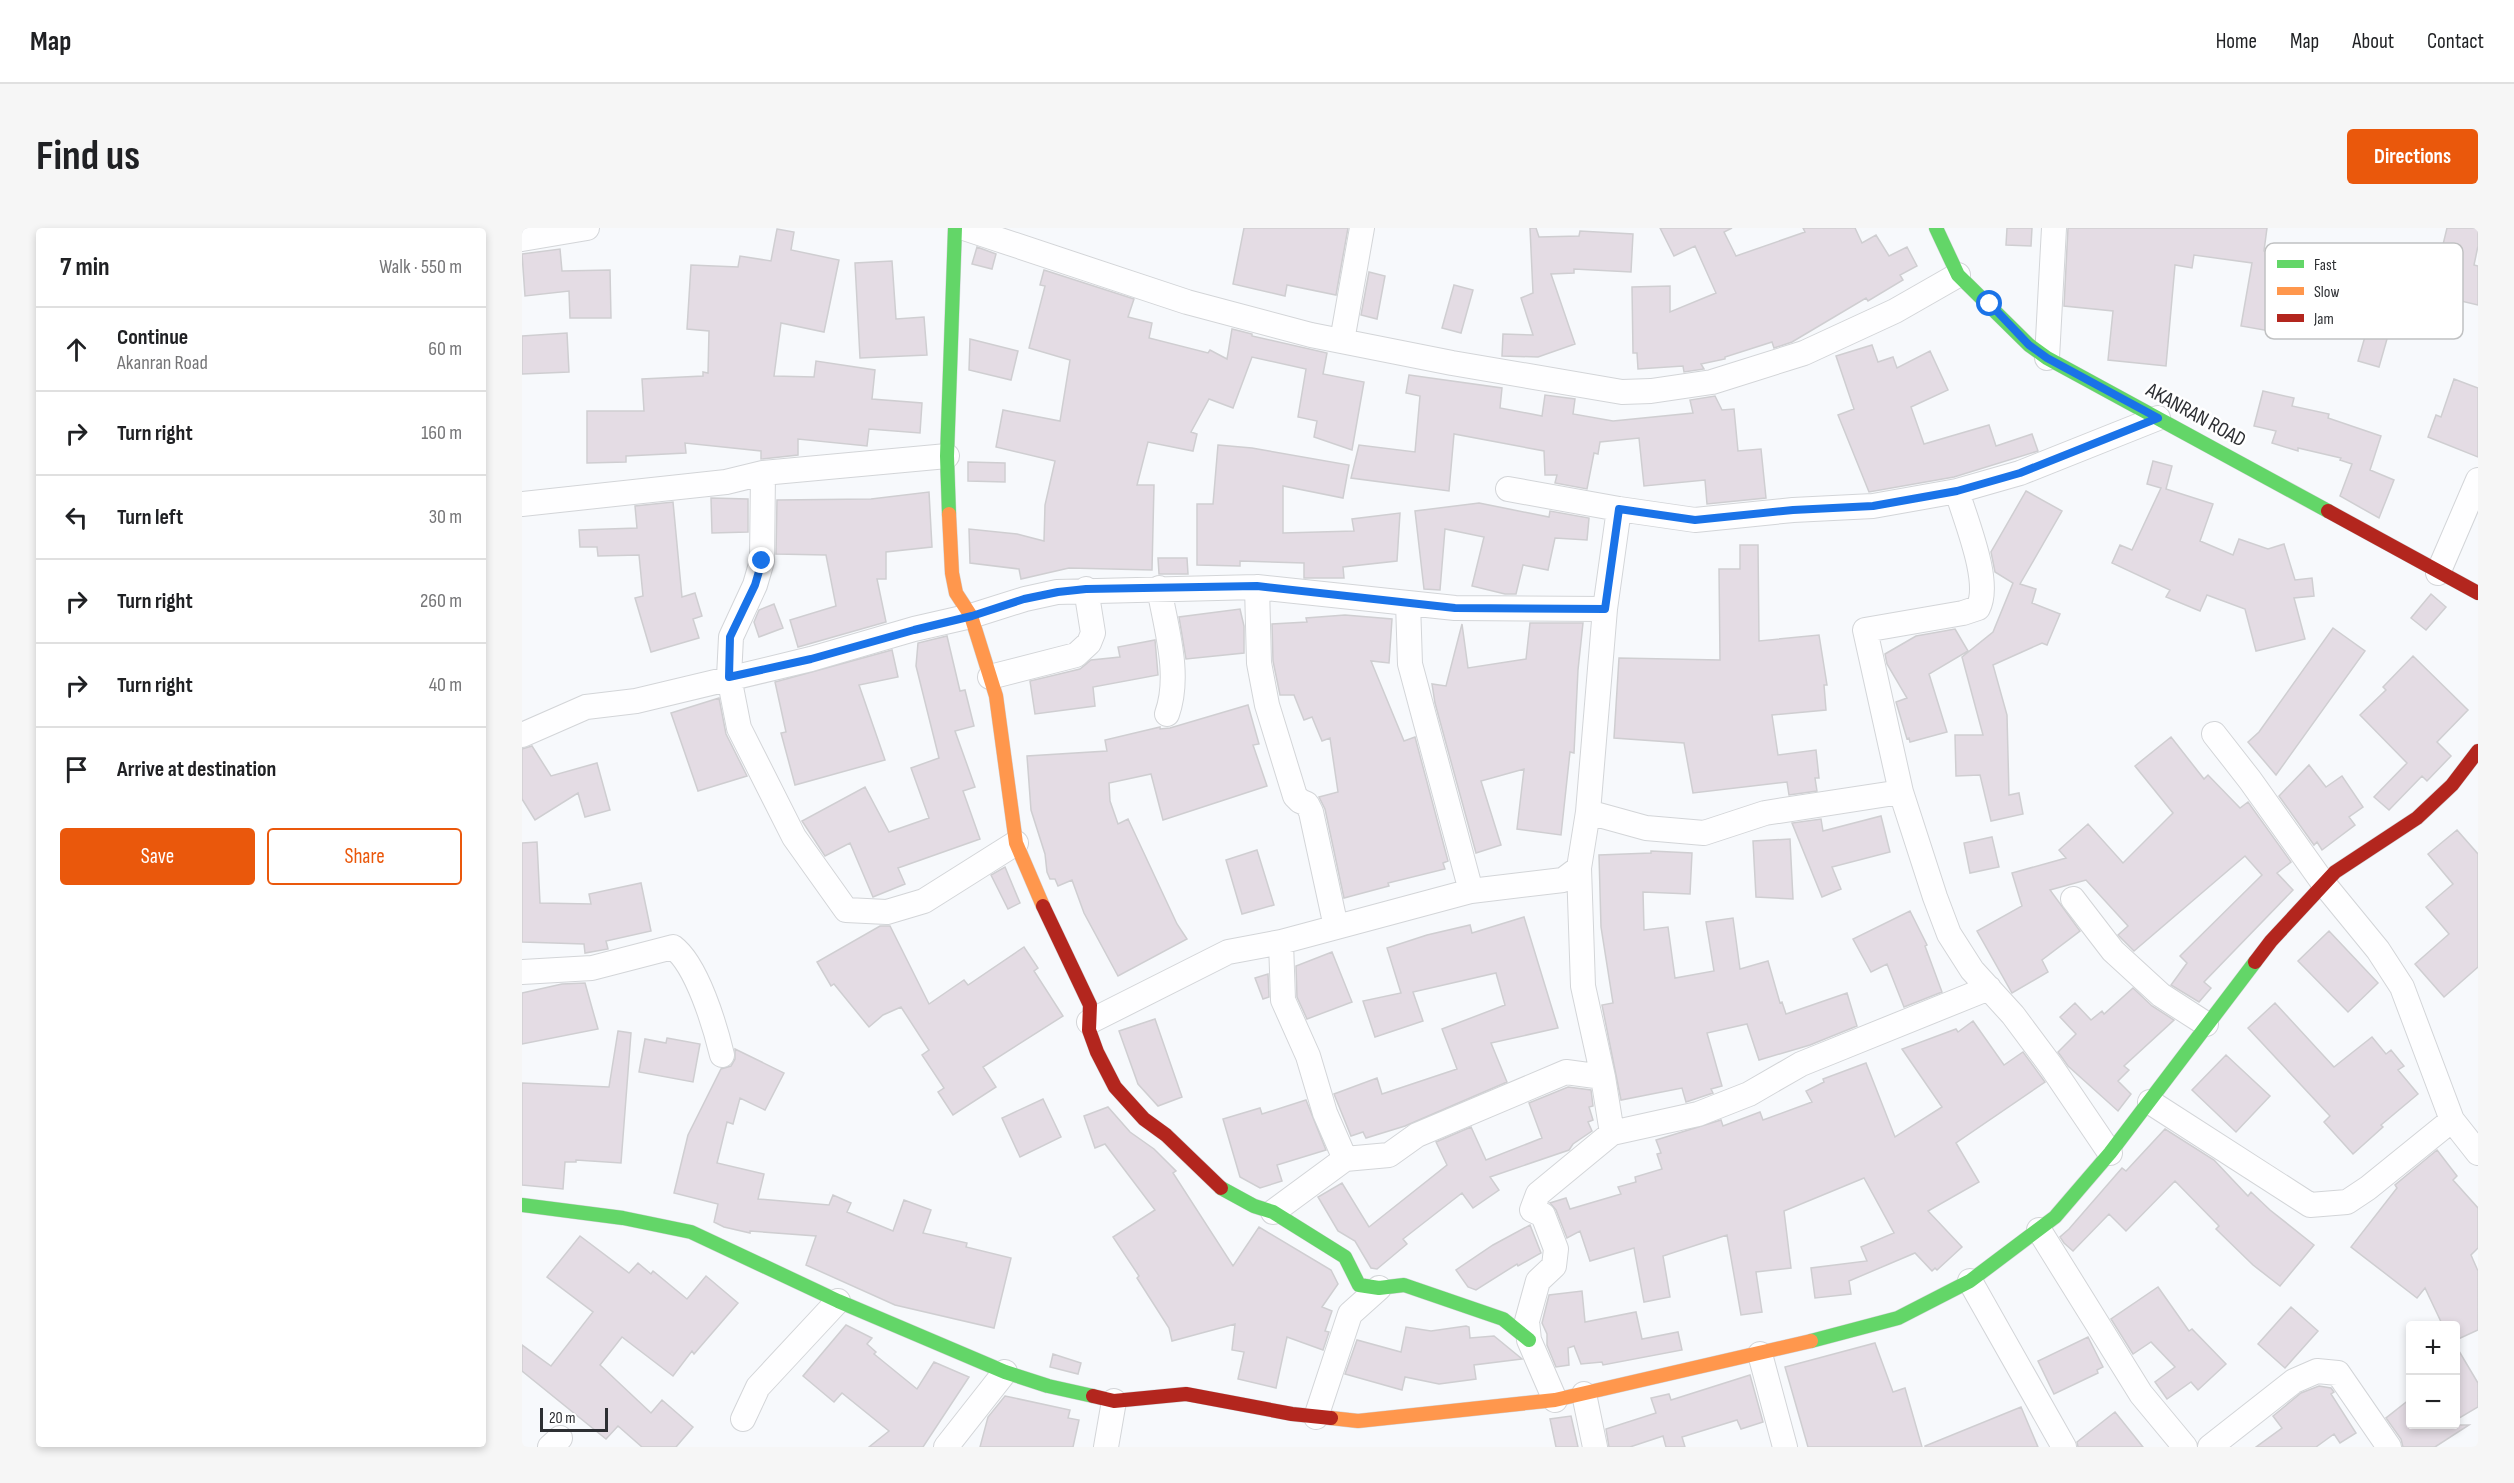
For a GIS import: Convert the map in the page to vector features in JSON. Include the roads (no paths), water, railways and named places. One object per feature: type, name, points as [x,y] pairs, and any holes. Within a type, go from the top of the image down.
[{"type":"street","points":[[522,238],[587,228]]},
{"type":"street","points":[[955,228],[947,456],[952,573],[957,593],[972,616],[996,696],[1016,843],[1028,876],[1090,1005],[1089,1030],[1097,1052],[1115,1087],[1144,1119],[1166,1135],[1221,1188],[1254,1206],[1273,1212],[1345,1257],[1359,1285],[1380,1288],[1404,1285],[1503,1319],[1529,1340]]},
{"type":"street","points":[[964,228],[1187,302],[1342,341],[1622,392],[1651,391],[1712,382],[1804,353],[1895,311],[1958,275]]},
{"type":"street","points":[[1342,341],[1362,228]]},
{"type":"street","name":"AKANRAN ROAD","points":[[1936,228],[1958,275],[2029,345],[2047,358],[2478,593]]},
{"type":"street","points":[[2047,358],[2054,228]]},
{"type":"street","points":[[1508,489],[1695,520],[1793,510],[1873,506],[1957,491],[2020,473],[2158,418]]},
{"type":"street","points":[[522,504],[726,482],[763,473],[947,456]]},
{"type":"street","points":[[763,473],[762,561],[755,585],[730,637],[729,677],[740,728],[794,837],[846,910],[887,912],[924,901],[1016,843]]},
{"type":"street","points":[[2438,573],[2478,480]]},
{"type":"street","points":[[1957,491],[1981,574],[1982,600],[1978,608],[1963,613],[1865,630],[1901,792],[1935,897],[1950,934],[1972,970],[2013,1015],[2051,1066],[2110,1153]]},
{"type":"street","points":[[1612,1133],[1603,1077],[1583,986],[1579,868],[1588,812],[1605,609],[1619,509]]},
{"type":"street","points":[[522,735],[586,707],[636,701],[811,659],[972,616],[1024,599],[1058,592],[1086,589],[1257,586],[1455,608],[1605,609]]},
{"type":"street","points":[[1257,586],[1259,663],[1267,705],[1295,796],[1307,804],[1311,812],[1336,927]]},
{"type":"street","points":[[1159,588],[1174,679],[1172,701],[1167,714]]},
{"type":"street","points":[[990,676],[1076,655],[1089,643],[1093,633],[1086,589]]},
{"type":"street","points":[[1408,603],[1410,664],[1471,891]]},
{"type":"street","points":[[2214,734],[2250,780],[2324,884],[2378,950],[2402,987],[2452,1120],[2478,1153]]},
{"type":"street","points":[[522,1204],[622,1218],[691,1232],[838,1301],[1005,1372],[1048,1386],[1114,1401],[1186,1394],[1316,1417],[1358,1421],[1555,1400],[1760,1354],[1898,1318],[1970,1281],[2055,1217],[2150,1102],[2206,1024],[2271,941],[2335,872],[2416,818],[2452,785],[2478,751]]},
{"type":"street","points":[[1588,812],[1646,828],[1704,833],[1765,813],[1901,792]]},
{"type":"street","points":[[1089,1022],[1228,952],[1281,942],[1471,891],[1563,880],[1579,868]]},
{"type":"street","points":[[2073,899],[2113,951],[2161,995],[2206,1024]]},
{"type":"street","points":[[1281,942],[1283,1000],[1308,1056],[1325,1113],[1345,1159]]},
{"type":"street","points":[[522,972],[592,968],[673,947],[683,955],[714,1021],[722,1055]]},
{"type":"street","points":[[1555,1400],[1529,1340],[1527,1321],[1538,1281],[1554,1266],[1556,1249],[1543,1215],[1532,1209],[1538,1194],[1612,1133],[1698,1114],[1749,1094],[1801,1064],[1989,988]]},
{"type":"street","points":[[1273,1212],[1345,1159],[1389,1155],[1417,1135],[1566,1072],[1603,1077]]},
{"type":"street","points":[[2150,1102],[2310,1205],[2347,1202],[2368,1188],[2452,1120]]},
{"type":"street","points":[[2039,1230],[2141,1394],[2185,1447]]},
{"type":"street","points":[[1970,1281],[2064,1447]]},
{"type":"street","points":[[1316,1417],[1350,1314],[1380,1288]]},
{"type":"street","points":[[743,1419],[758,1387],[838,1301]]},
{"type":"street","points":[[1760,1354],[1785,1447]]},
{"type":"street","points":[[2210,1447],[2294,1382],[2318,1371],[2338,1373],[2389,1447]]},
{"type":"street","points":[[946,1447],[1005,1372]]},
{"type":"street","points":[[1584,1394],[1595,1447]]},
{"type":"street","points":[[1106,1447],[1114,1401]]}]
